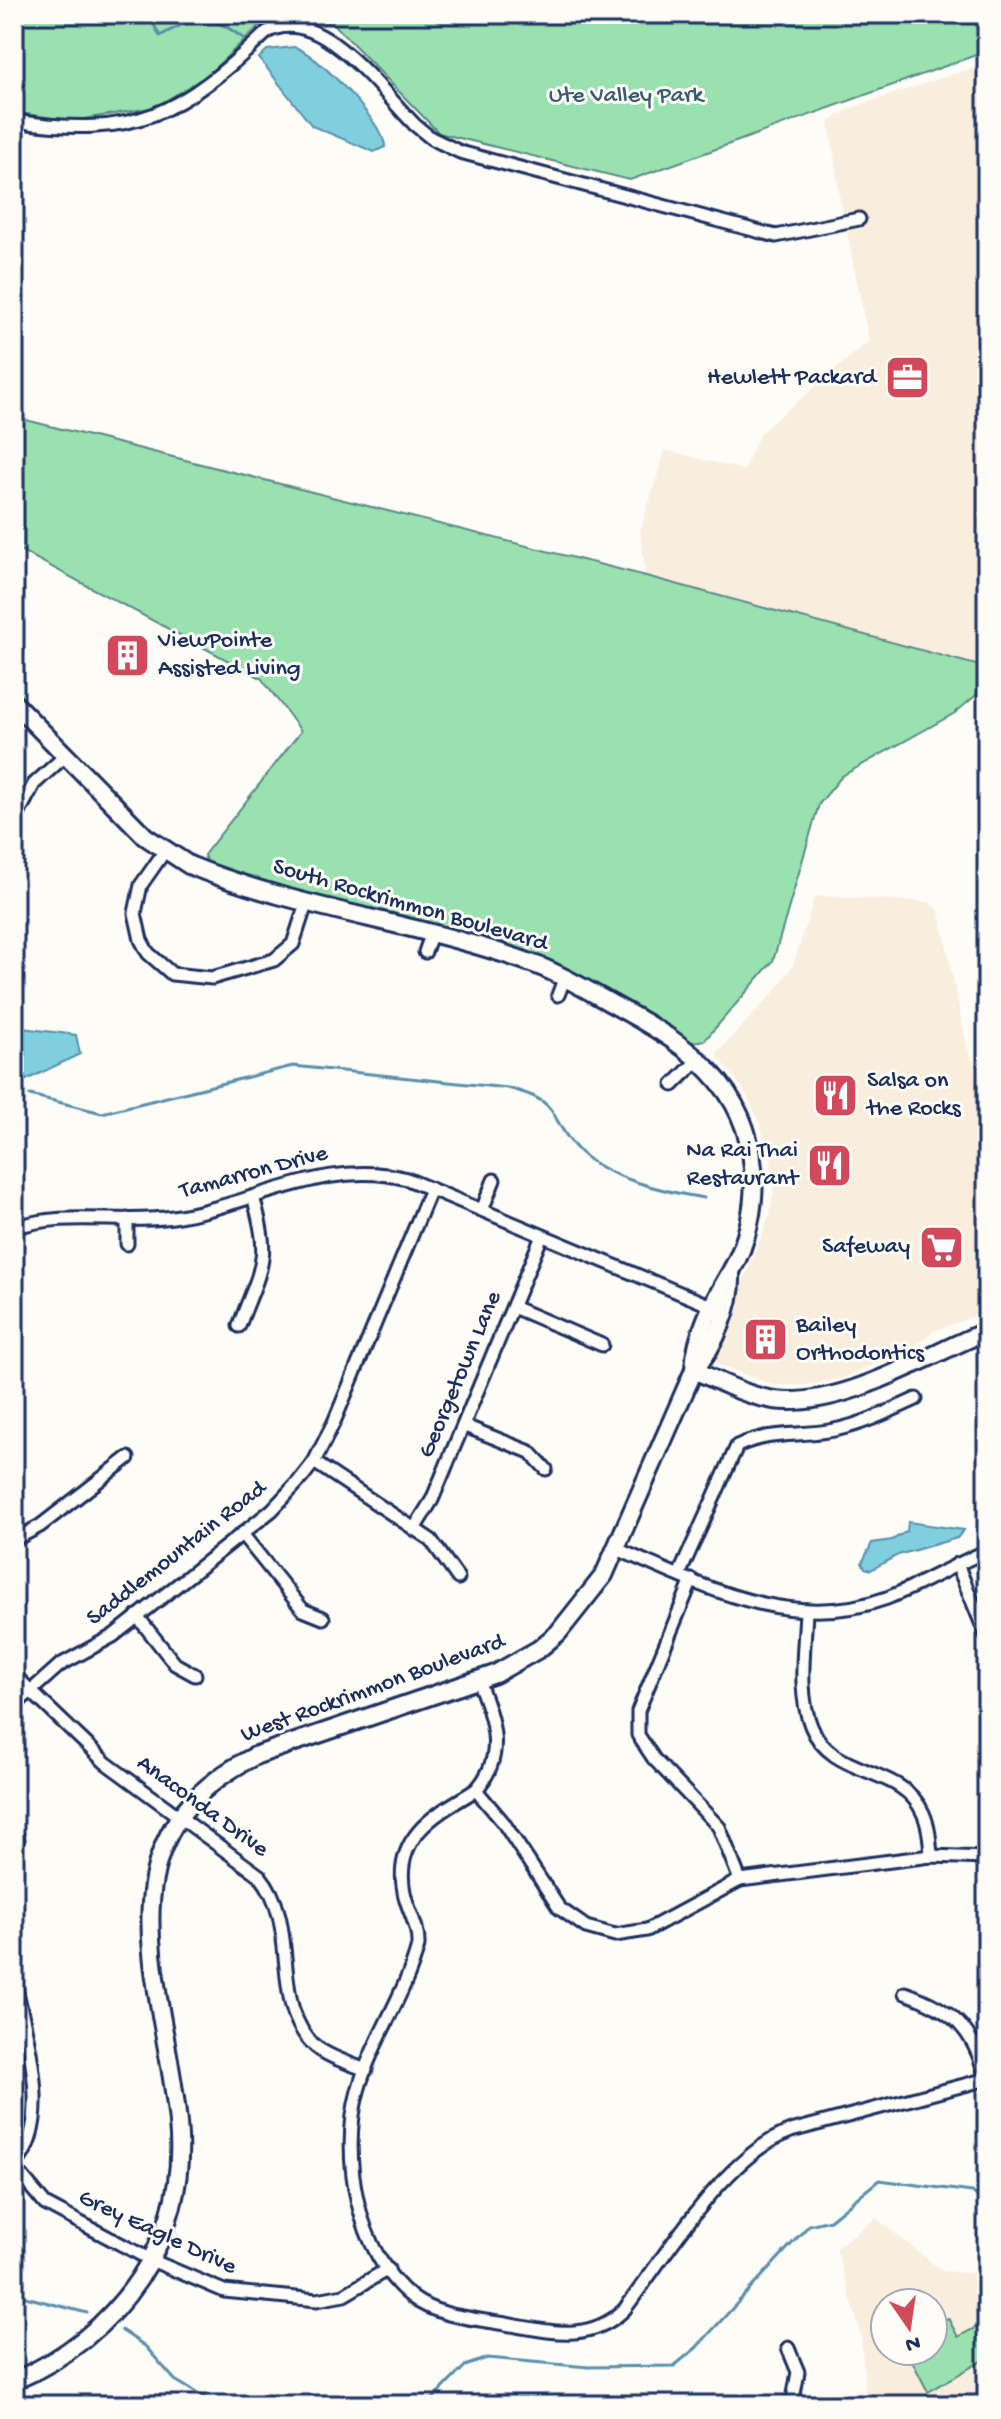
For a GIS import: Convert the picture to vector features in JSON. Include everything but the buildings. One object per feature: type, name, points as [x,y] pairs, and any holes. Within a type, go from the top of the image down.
[{"type":"main road","name":"South Rockrimmon Boulevard","points":[[14,703],[129,822],[164,852],[211,874],[521,960],[565,977],[659,1030],[700,1058],[736,1108],[753,1166],[752,1210],[731,1273],[711,1306],[694,1355],[694,1370]]},
{"type":"main road","name":"South Rockrimmon Boulevard","points":[[617,1549],[694,1370],[704,1359],[732,1293],[731,1273]]},
{"type":"main road","points":[[694,1370],[771,1400],[809,1400],[853,1389],[987,1331]]},
{"type":"main road","name":"West Rockrimmon Boulevard","points":[[14,2381],[65,2356],[102,2327],[129,2295],[151,2260],[176,2188],[179,2143],[150,1951],[148,1909],[159,1861],[181,1818],[223,1774],[257,1755],[478,1680],[521,1661],[558,1633],[590,1596],[617,1549]]},
{"type":"street","points":[[14,121],[84,130],[152,116],[203,89],[277,27],[306,26],[324,35],[415,125],[431,138],[460,152],[776,236],[859,219]]},
{"type":"street","points":[[14,822],[34,784],[65,756]]},
{"type":"street","points":[[164,852],[141,885],[135,913],[141,940],[170,978],[212,978],[274,960],[293,944],[307,901]]},
{"type":"street","points":[[425,952],[431,935]]},
{"type":"street","points":[[558,995],[565,977]]},
{"type":"street","points":[[673,1085],[700,1058]]},
{"type":"street","name":"Tamarron Drive","points":[[14,1228],[50,1220],[174,1217],[330,1175],[359,1172],[393,1175],[711,1306]]},
{"type":"street","points":[[482,1210],[494,1180]]},
{"type":"street","name":"Saddlemountain Road","points":[[14,1706],[60,1665],[113,1636],[287,1496],[314,1462],[431,1189]]},
{"type":"street","points":[[239,1326],[265,1257],[265,1243],[253,1197]]},
{"type":"street","points":[[127,1219],[127,1244]]},
{"type":"street","name":"Georgetown Lane","points":[[414,1529],[432,1500],[465,1426],[542,1236]]},
{"type":"street","points":[[513,1307],[602,1345]]},
{"type":"street","points":[[679,1575],[737,1446],[761,1435],[834,1430],[880,1416],[916,1399]]},
{"type":"street","points":[[465,1426],[530,1452],[546,1469]]},
{"type":"street","points":[[14,1540],[40,1526],[128,1458]]},
{"type":"street","points":[[314,1462],[441,1550],[458,1578]]},
{"type":"street","points":[[242,1534],[303,1610],[323,1618]]},
{"type":"street","points":[[617,1549],[772,1608],[806,1610],[874,1602],[987,1551]]},
{"type":"street","points":[[957,1564],[987,1637]]},
{"type":"street","points":[[692,1580],[638,1711],[638,1735],[654,1759],[719,1827],[740,1880]]},
{"type":"street","points":[[806,1610],[805,1697],[811,1728],[819,1742],[842,1762],[883,1777],[914,1798],[927,1823],[931,1856]]},
{"type":"street","points":[[137,1616],[175,1664],[195,1675]]},
{"type":"street","name":"Anaconda Drive","points":[[14,1675],[106,1763],[248,1865],[269,1887],[283,1921],[291,1996],[299,2023],[314,2045],[366,2070]]},
{"type":"street","points":[[478,1680],[493,1719],[496,1746],[491,1771],[476,1790],[438,1811],[410,1845],[405,1860],[404,1892],[419,1933],[418,1946],[366,2070],[354,2109],[355,2194],[365,2230],[388,2269],[411,2296],[451,2315],[583,2334],[606,2325],[624,2310],[730,2172],[763,2144],[791,2131],[986,2079],[979,2050],[960,2023],[925,2000],[905,1993]]},
{"type":"street","points":[[476,1790],[503,1822],[559,1908],[570,1918],[599,1932],[615,1935],[647,1930],[740,1880],[931,1856],[987,1858]]},
{"type":"street","points":[[14,1977],[36,2120],[28,2145],[14,2166]]},
{"type":"street","name":"Grey Eagle Drive","points":[[14,2166],[45,2204],[151,2260],[224,2291],[317,2300],[344,2295],[388,2269]]},
{"type":"street","points":[[788,2348],[798,2372],[792,2405]]},
{"type":"shaded area","name":"Hewlett Packard","points":[[987,63],[987,668],[646,576],[640,531],[665,450],[744,470],[760,433],[869,341],[840,198],[829,122],[851,108]]},
{"type":"shaded area","points":[[815,896],[929,902],[939,910],[967,1047],[987,1098],[987,1311],[932,1332],[912,1348],[840,1379],[808,1385],[774,1385],[716,1364],[712,1358],[769,1218],[774,1189],[770,1154],[755,1112],[743,1088],[716,1054],[775,991],[793,966]]},
{"type":"shaded area","points":[[876,2218],[942,2271],[970,2273],[987,2268],[987,2405],[866,2405],[861,2335],[836,2248]]},
{"type":"green space","points":[[14,14],[271,14],[209,74],[156,107],[71,121],[14,112]]},
{"type":"green space","name":"Ute Valley Park","points":[[284,14],[987,14],[987,51],[630,180],[439,133],[334,24]]},
{"type":"green space","points":[[14,417],[646,576],[980,666],[986,687],[955,713],[842,776],[819,804],[773,961],[705,1040],[680,1044],[542,967],[211,874],[204,855],[301,731],[261,678],[14,547]]},
{"type":"green space","points":[[949,2320],[958,2337],[986,2322],[987,2358],[928,2392],[915,2367],[949,2367]]},
{"type":"water","points":[[294,47],[317,61],[348,91],[374,123],[385,147],[374,152],[312,126],[259,58],[267,50]]},
{"type":"water","points":[[14,1027],[76,1035],[80,1054],[14,1086]]},
{"type":"water","points":[[908,1522],[964,1530],[957,1538],[898,1555],[871,1570],[865,1568],[862,1563],[872,1543],[892,1540],[907,1531]]},
{"type":"waterway","points":[[148,14],[160,36],[186,23],[206,20],[226,27],[250,43]]},
{"type":"waterway","points":[[30,1095],[102,1113],[293,1066],[507,1088],[525,1093],[546,1105],[578,1150],[604,1168],[655,1188],[704,1198]]},
{"type":"waterway","points":[[427,2405],[465,2366],[487,2358],[588,2367],[674,2366],[696,2348],[809,2225],[830,2220],[879,2180],[972,2192],[987,2204]]},
{"type":"waterway","points":[[14,2294],[87,2313]]},
{"type":"waterway","points":[[121,2330],[145,2346],[175,2380],[203,2397],[232,2405]]},
{"type":"place","name":"Hewlett Packard","points":[[907,378]]},
{"type":"place","name":"ViewPointe Assisted Living","points":[[127,655]]},
{"type":"place","name":"Salsa on the Rocks","points":[[836,1095]]},
{"type":"place","name":"Na Rai Thai Restaurant","points":[[829,1165]]},
{"type":"place","name":"Safeway","points":[[941,1247]]},
{"type":"place","name":"Bailey Orthodontics","points":[[765,1340]]}]
